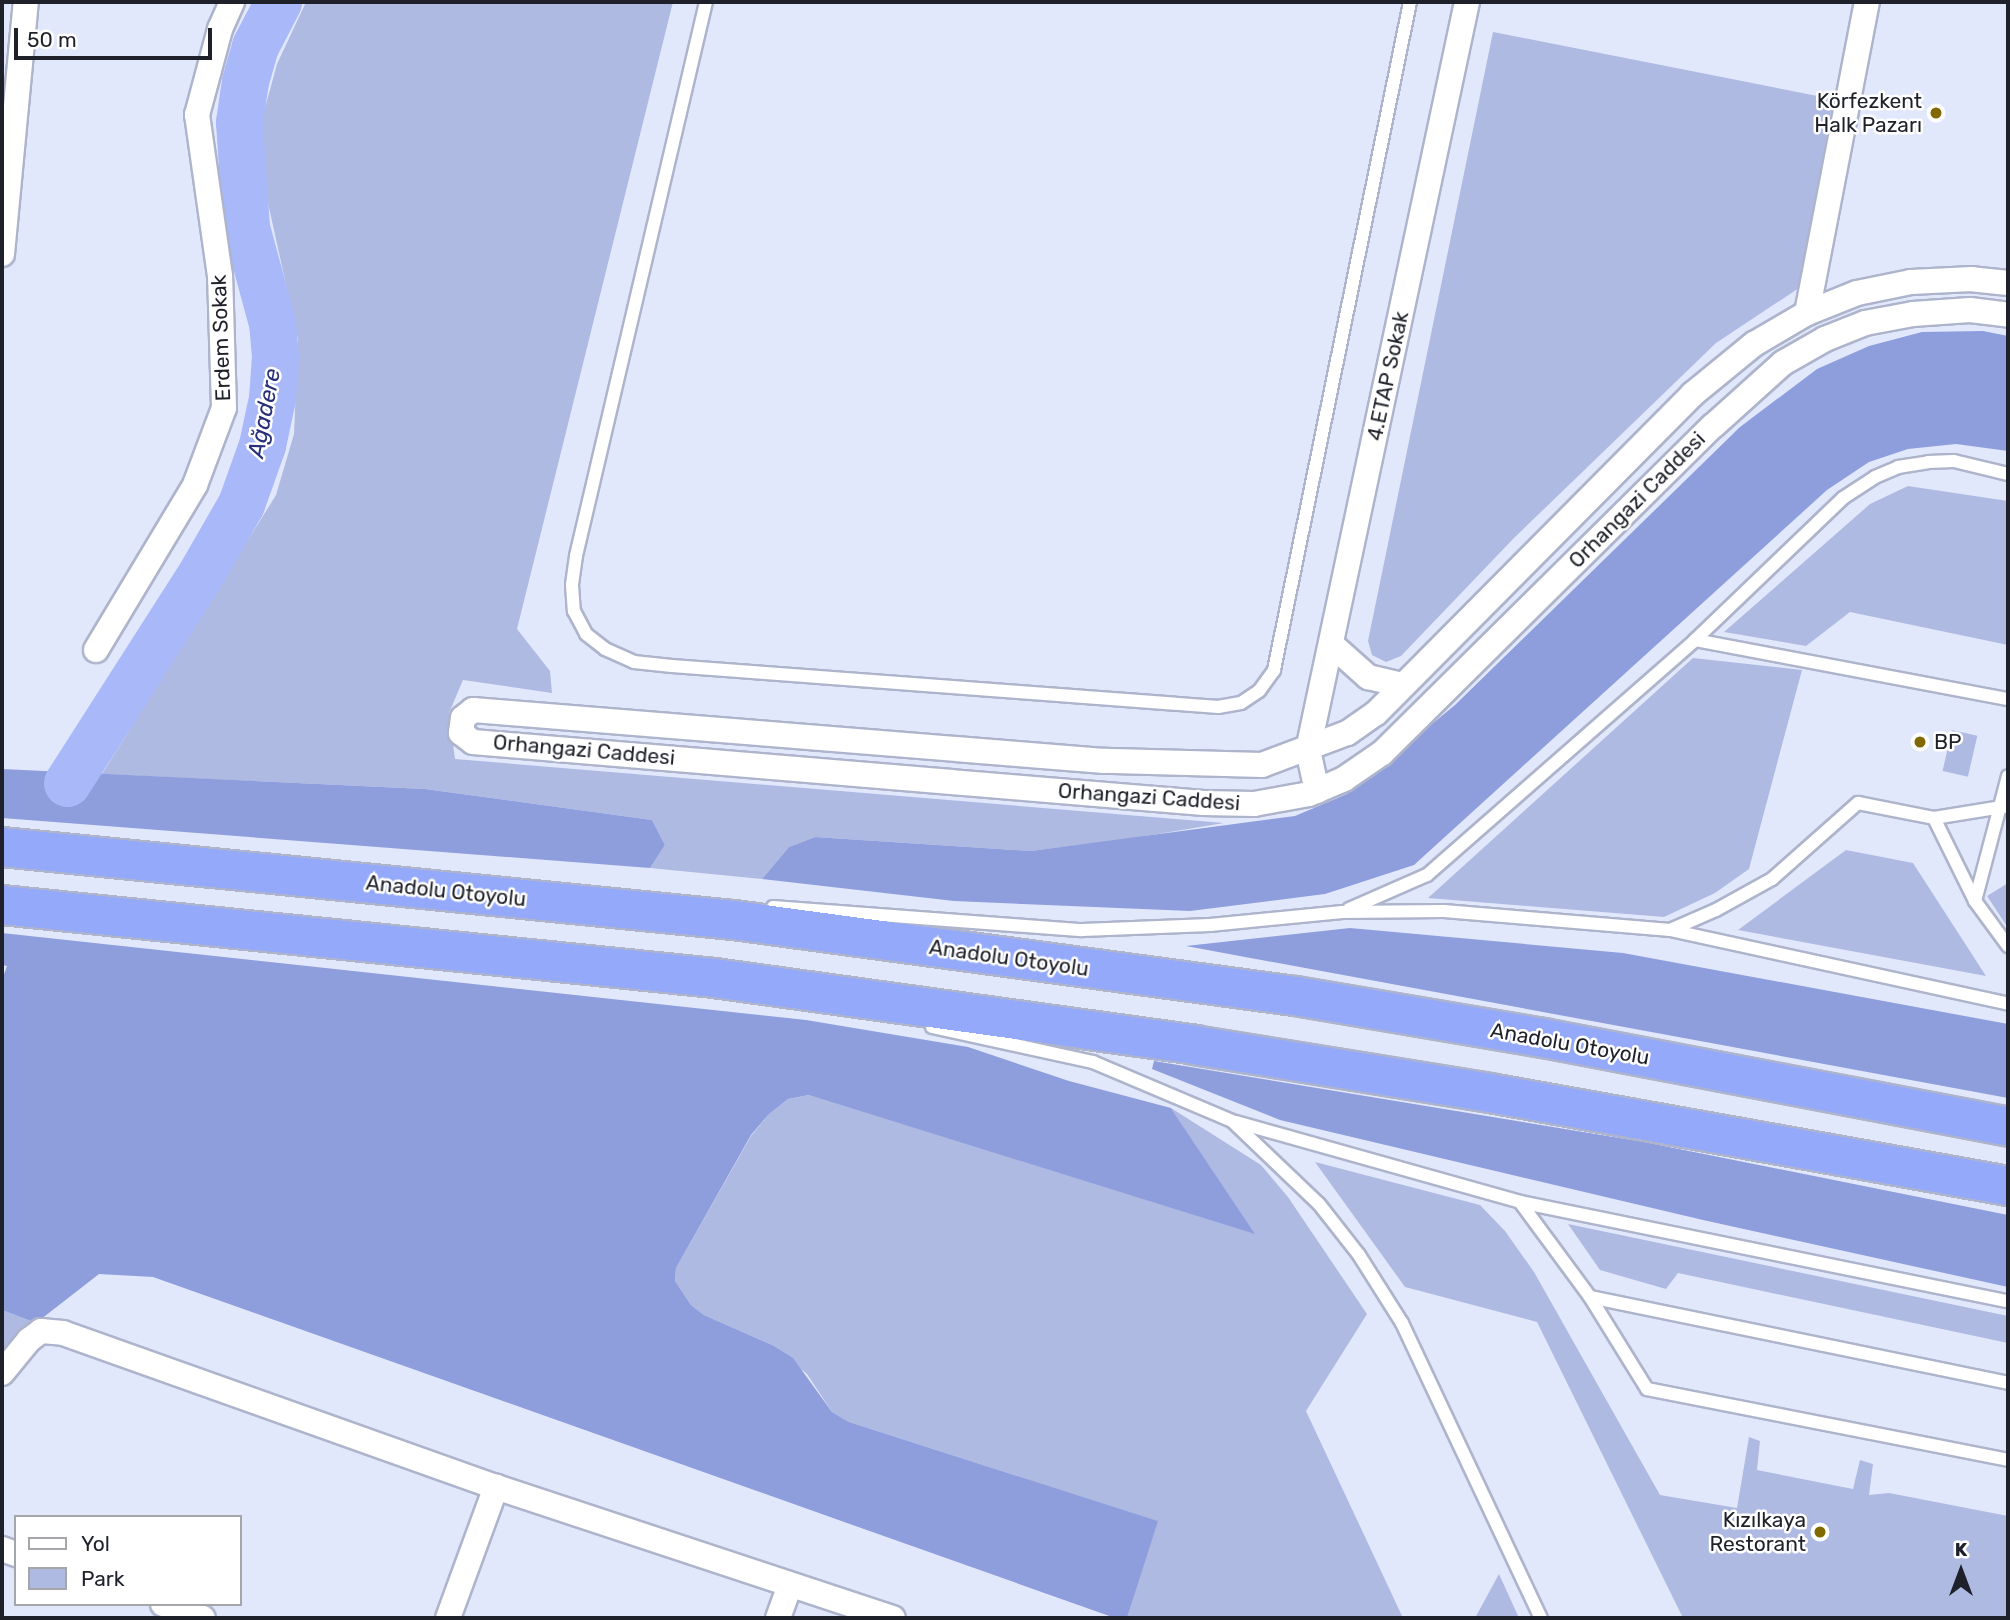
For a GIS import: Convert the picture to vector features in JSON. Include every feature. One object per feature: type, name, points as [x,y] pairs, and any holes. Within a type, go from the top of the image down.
[{"type":"highway","name":"Anadolu Otoyolu","points":[[2,847],[734,920],[1295,996],[1583,1046],[2008,1127]]},
{"type":"highway","points":[[2,905],[713,978],[1194,1045],[1477,1091],[2008,1186]]},
{"type":"street","points":[[2,254],[26,2]]},
{"type":"street","name":"Erdem Sokak","points":[[96,650],[195,485],[224,408],[220,276],[197,114],[220,29],[232,2]]},
{"type":"street","name":"4.ETAP Sokak","points":[[1308,750],[1467,2]]},
{"type":"street","points":[[1807,313],[1867,2]]},
{"type":"street","name":"Orhangazi Caddesi","points":[[2008,283],[1972,279],[1911,282],[1857,293],[1807,313],[1754,344],[1693,394],[1376,713],[1346,733],[1308,750],[1262,765],[1104,761],[473,710],[463,718],[461,733],[473,742],[1203,803],[1254,804],[1317,791],[1344,779],[1382,753],[1713,426],[1783,363],[1825,338],[1866,323],[1913,314],[1970,310],[2008,315]]},
{"type":"street","points":[[1331,644],[1368,677],[1403,685]]},
{"type":"street","points":[[1308,750],[1317,791]]},
{"type":"street","points":[[2,1373],[29,1340],[41,1331],[63,1333],[496,1487],[893,1618]]},
{"type":"street","points":[[448,1618],[496,1487]]},
{"type":"street","points":[[778,1618],[790,1585]]},
{"type":"street","points":[[169,1606],[203,1618]]},
{"type":"lane","points":[[706,2],[576,556],[572,585],[574,611],[586,634],[605,649],[634,662],[659,665],[1218,707],[1241,703],[1259,691],[1274,670],[1410,2]]},
{"type":"lane","points":[[1342,912],[1427,874],[1695,640],[1843,498],[1875,477],[1898,467],[1954,461],[2008,474]]},
{"type":"lane","points":[[1695,640],[2008,699]]},
{"type":"lane","points":[[1975,901],[2006,809],[2008,776]]},
{"type":"lane","points":[[1670,930],[1716,910],[1772,878],[1858,803],[1934,818],[2006,809]]},
{"type":"lane","points":[[1934,818],[1975,901],[2008,946]]},
{"type":"lane","points":[[286,874],[690,901]]},
{"type":"lane","points":[[760,906],[1082,930],[1210,925],[1342,912],[1444,911],[1670,930],[2008,1004]]},
{"type":"lane","points":[[713,978],[876,1014]]},
{"type":"lane","points":[[917,1023],[1093,1062],[1232,1121],[1521,1202],[2008,1301]]},
{"type":"lane","points":[[1232,1121],[1319,1204],[1359,1255],[1402,1323],[1541,1618]]},
{"type":"lane","points":[[1521,1202],[1590,1297],[1647,1390],[2008,1460]]},
{"type":"lane","points":[[1590,1297],[2008,1383]]},
{"type":"green space","points":[[306,2],[673,2],[517,629],[550,671],[552,693],[463,680],[449,713],[455,759],[1224,823],[1031,851],[815,837],[789,847],[762,879],[650,868],[665,845],[652,820],[425,789],[102,774],[276,495],[294,434],[298,339],[264,185],[262,119],[277,64]]},
{"type":"green space","points":[[1493,32],[1833,99],[1802,286],[1716,343],[1514,538],[1401,656],[1386,662],[1372,655],[1368,641]]},
{"type":"green space","points":[[1908,486],[2008,501],[2008,645],[1850,612],[1806,646],[1724,632],[1870,504]]},
{"type":"green space","points":[[1693,658],[1802,670],[1749,869],[1715,893],[1664,917],[1428,898]]},
{"type":"green space","points":[[1952,730],[1977,736],[1968,777],[1943,771]]},
{"type":"green space","points":[[1846,850],[1913,863],[1986,976],[1738,930]]},
{"type":"green space","points":[[2008,883],[2008,928],[1987,896]]},
{"type":"green space","points":[[810,1095],[1254,1233],[1171,1108],[1261,1165],[1288,1197],[1367,1314],[1306,1411],[1403,1618],[1127,1618],[1157,1521],[849,1422],[832,1412],[807,1374],[772,1345],[704,1315],[691,1305],[675,1281],[676,1268],[751,1136],[768,1115],[788,1099]]},
{"type":"green space","points":[[1315,1162],[1480,1205],[1505,1231],[1534,1272],[1660,1495],[1737,1508],[1749,1437],[1760,1441],[1757,1470],[1853,1489],[1860,1460],[1873,1464],[1869,1495],[1889,1493],[2008,1516],[2008,1618],[1683,1618],[1537,1322],[1405,1287]]},
{"type":"green space","points":[[1568,1224],[2008,1316],[2008,1343],[1678,1273],[1666,1289],[1600,1270]]},
{"type":"green space","points":[[2,1310],[36,1323],[2,1363]]},
{"type":"green space","points":[[1499,1574],[1519,1618],[1475,1618]]},
{"type":"shaded area","points":[[1983,331],[2008,336],[2008,451],[1956,444],[1908,449],[1869,462],[1827,490],[1414,865],[1325,894],[1190,911],[954,901],[762,879],[789,847],[815,837],[1031,851],[1295,816],[1347,794],[1455,705],[1740,427],[1817,369],[1869,346],[1922,332]]},
{"type":"shaded area","points":[[2,769],[425,789],[652,820],[665,845],[650,868],[2,818]]},
{"type":"shaded area","points":[[1350,928],[1623,953],[2008,1024],[2008,1098],[1186,946]]},
{"type":"shaded area","points":[[2,933],[806,1020],[968,1047],[1069,1081],[1171,1108],[1255,1234],[809,1095],[788,1099],[768,1115],[751,1135],[676,1268],[675,1281],[691,1305],[704,1315],[772,1345],[793,1358],[832,1412],[849,1422],[1158,1521],[1127,1618],[1115,1618],[153,1277],[99,1274],[36,1323],[2,1310],[2,980],[7,966],[2,965]]},
{"type":"shaded area","points":[[1154,1061],[1644,1142],[2008,1215],[2008,1287],[1703,1220],[1280,1120],[1152,1069]]},
{"type":"waterway","name":"Ağadere","points":[[67,783],[203,570],[241,504],[262,445],[272,398],[275,356],[272,323],[246,227],[239,122],[245,81],[255,46],[278,2]]},
{"type":"place","name":"Körfezkent Halk Pazarı","points":[[1936,113]]},
{"type":"place","name":"BP","points":[[1920,742]]},
{"type":"place","name":"Kızılkaya Restorant","points":[[1820,1532]]}]
